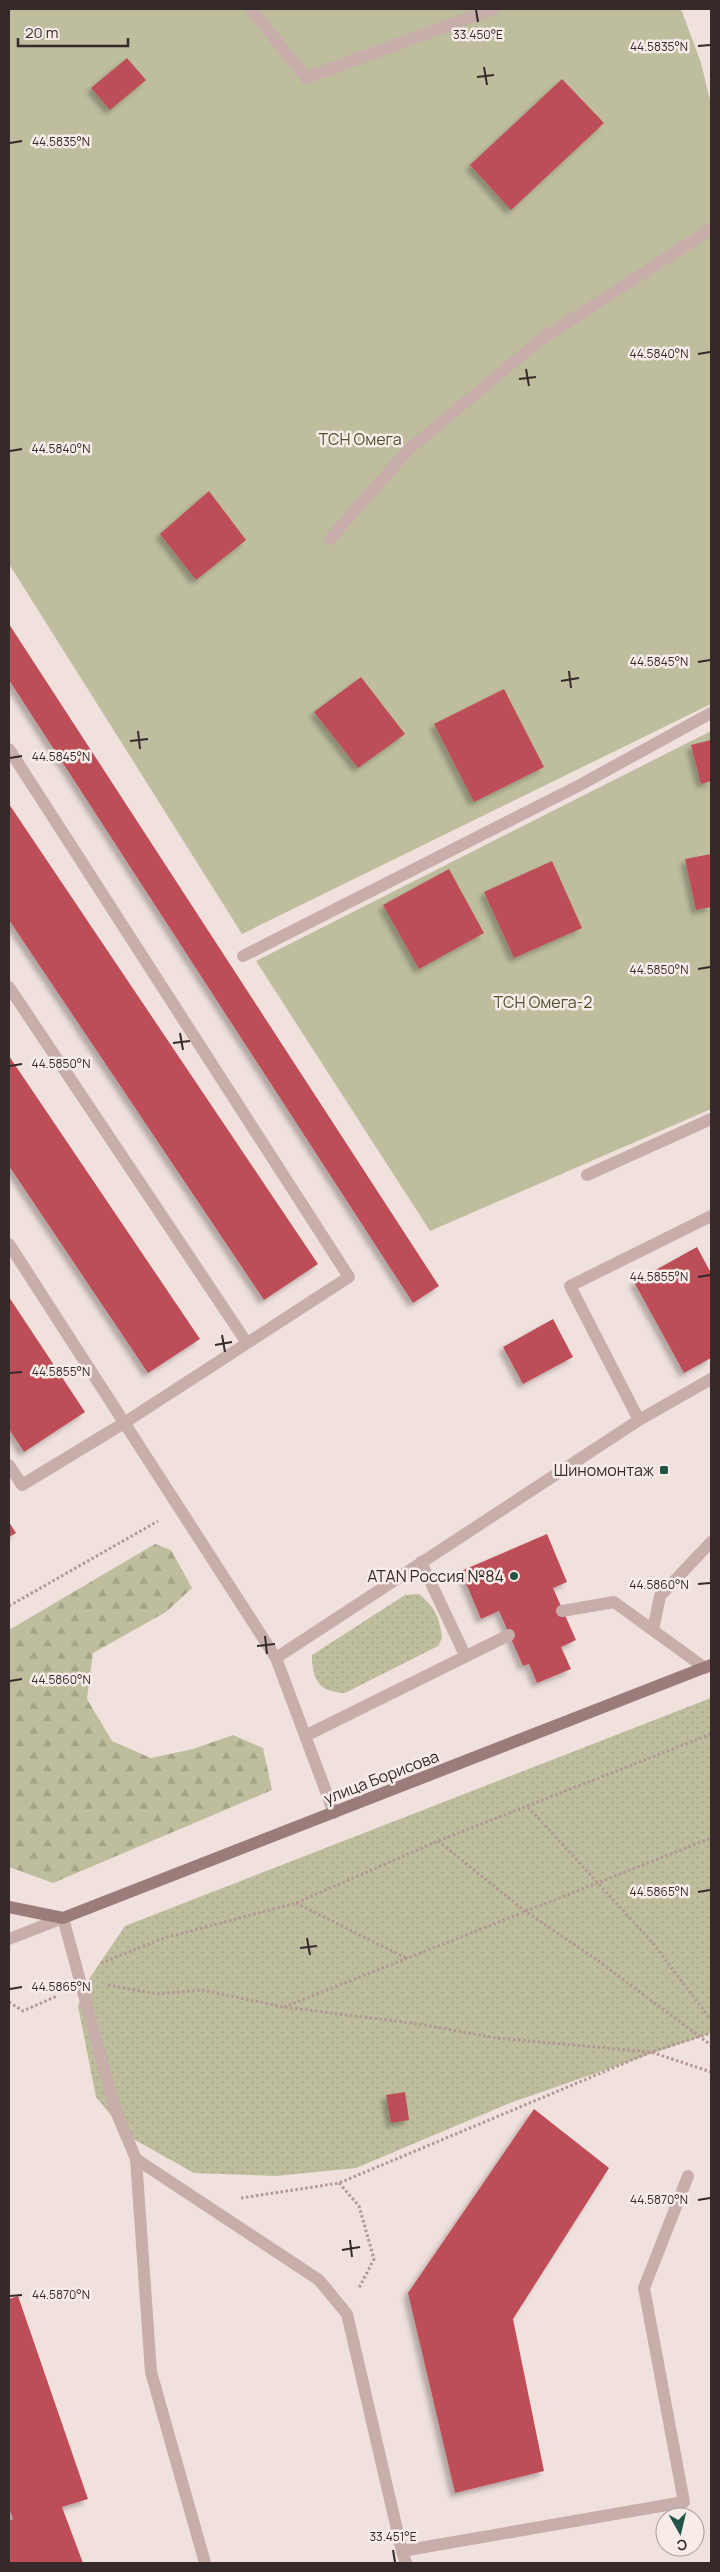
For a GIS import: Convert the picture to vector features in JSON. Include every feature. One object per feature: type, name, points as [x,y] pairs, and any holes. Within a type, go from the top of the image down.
[{"type":"main road","name":"улица Борисова","points":[[63,1918],[708,1666]]},
{"type":"main road","points":[[9,1906],[63,1918]]},
{"type":"street","points":[[251,9],[306,78],[493,9]]},
{"type":"street","points":[[330,539],[408,450],[540,340],[711,229]]},
{"type":"street","points":[[243,956],[580,785],[711,713]]},
{"type":"street","points":[[9,749],[349,1277],[124,1423],[22,1485],[9,1465]]},
{"type":"street","points":[[9,987],[247,1343]]},
{"type":"street","points":[[587,1175],[711,1119]]},
{"type":"street","points":[[639,1420],[570,1286],[711,1216]]},
{"type":"street","points":[[9,1244],[276,1658],[334,1813]]},
{"type":"street","points":[[276,1658],[639,1420],[711,1379]]},
{"type":"street","points":[[653,1630],[660,1596],[711,1542]]},
{"type":"street","points":[[422,1562],[464,1655]]},
{"type":"street","points":[[562,1611],[614,1602],[708,1666]]},
{"type":"street","points":[[306,1735],[464,1655],[509,1635]]},
{"type":"street","points":[[9,1940],[63,1918],[115,2109],[136,2159],[152,2372],[205,2563]]},
{"type":"street","points":[[136,2159],[319,2280],[347,2314],[404,2557],[684,2502],[644,2288],[688,2176]]},
{"type":"path","points":[[9,1606],[179,1508]]},
{"type":"path","points":[[96,1966],[164,1938],[296,1903],[438,1840],[711,1734]]},
{"type":"path","points":[[528,1806],[652,1942],[711,2020]]},
{"type":"path","points":[[283,2007],[711,1838]]},
{"type":"path","points":[[438,1840],[525,1911],[597,1960],[703,2037],[711,2045]]},
{"type":"path","points":[[296,1903],[407,1958]]},
{"type":"path","points":[[9,2002],[23,2011],[81,1985]]},
{"type":"path","points":[[104,1985],[157,1994],[202,1990],[283,2007],[419,2024],[496,2038],[651,2052],[711,2072]]},
{"type":"path","points":[[204,2204],[339,2183],[651,2052],[711,2033]]},
{"type":"path","points":[[339,2183],[358,2206],[374,2259],[347,2314]]},
{"type":"green space","name":"ТСН Омега","points":[[9,9],[681,9],[701,63],[711,104],[711,704],[242,934],[9,564]]},
{"type":"green space","name":"ТСН Омега-2","points":[[711,731],[711,1109],[430,1231],[256,961]]},
{"type":"green space","points":[[155,1544],[171,1550],[192,1588],[166,1612],[93,1653],[87,1699],[112,1741],[151,1758],[193,1749],[233,1735],[263,1748],[272,1790],[53,1883],[9,1867],[9,1630]]},
{"type":"green space","points":[[419,1594],[433,1608],[438,1619],[442,1638],[438,1646],[345,1693],[329,1690],[319,1683],[312,1664],[312,1655],[405,1595]]},
{"type":"green space","points":[[711,1698],[711,2033],[510,2103],[356,2168],[276,2176],[194,2173],[128,2136],[96,2097],[78,2006],[87,1982],[125,1926]]},
{"type":"building","points":[[127,58],[146,80],[110,110],[91,88]]},
{"type":"building","points":[[562,79],[604,123],[511,210],[470,165]]},
{"type":"building","points":[[209,491],[246,540],[196,580],[160,534]]},
{"type":"building","points":[[9,624],[439,1286],[413,1303],[9,680]]},
{"type":"building","points":[[361,677],[405,734],[358,768],[314,712]]},
{"type":"building","points":[[504,689],[544,767],[474,802],[434,724]]},
{"type":"building","points":[[711,740],[711,781],[701,784],[691,745]]},
{"type":"building","points":[[9,804],[318,1264],[264,1300],[9,920]]},
{"type":"building","points":[[711,854],[711,907],[696,910],[685,859]]},
{"type":"building","points":[[552,861],[582,928],[514,958],[484,892]]},
{"type":"building","points":[[449,869],[484,933],[419,969],[383,905]]},
{"type":"building","points":[[9,1056],[200,1339],[148,1373],[9,1166]]},
{"type":"building","points":[[697,1247],[711,1273],[711,1358],[684,1373],[634,1282]]},
{"type":"building","points":[[9,1297],[85,1412],[24,1452],[9,1429]]},
{"type":"building","points":[[553,1319],[573,1357],[523,1384],[503,1347]]},
{"type":"building","points":[[9,1522],[16,1533],[9,1537]]},
{"type":"building","points":[[547,1534],[567,1582],[553,1588],[576,1640],[561,1647],[571,1669],[537,1683],[529,1664],[523,1666],[499,1611],[481,1619],[461,1571]]},
{"type":"building","points":[[405,2092],[409,2120],[391,2123],[386,2095]]},
{"type":"building","points":[[534,2109],[609,2168],[513,2319],[544,2471],[455,2493],[408,2293]]},
{"type":"building","points":[[18,2296],[88,2499],[62,2507],[83,2563],[9,2563],[9,2521],[13,2519],[9,2508],[9,2299]]},
{"type":"place","name":"Шиномонтаж","points":[[664,1470]]},
{"type":"place","name":"ATAN Россия №84","points":[[514,1576]]}]
